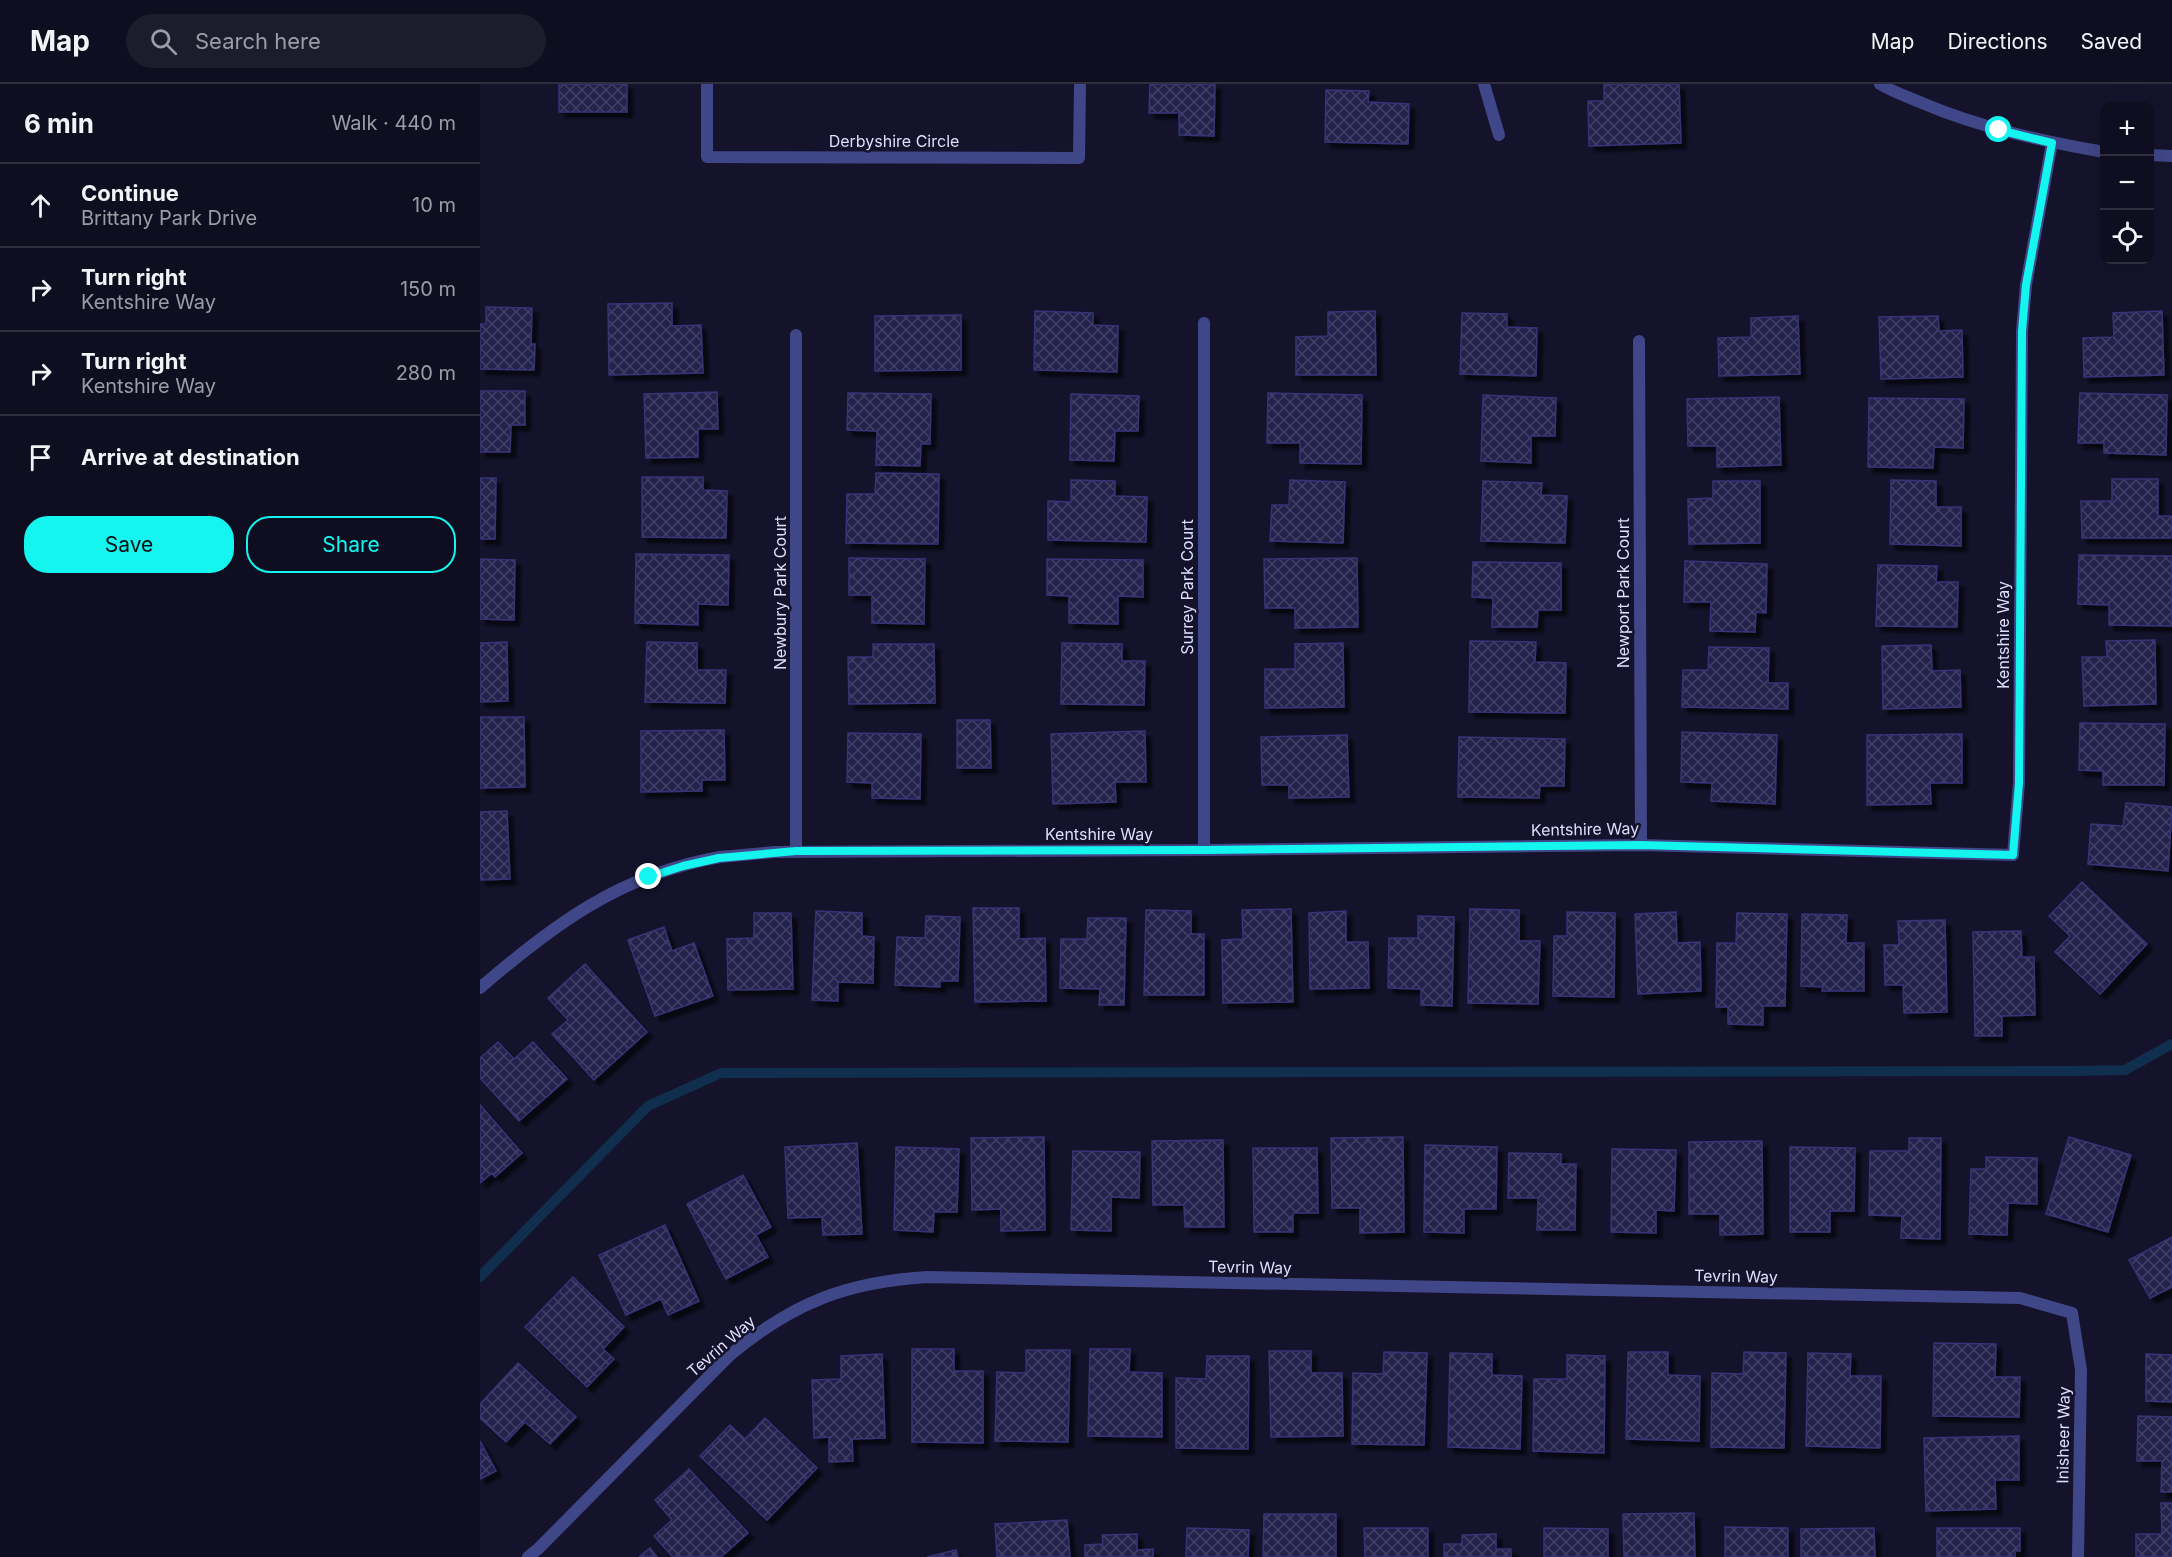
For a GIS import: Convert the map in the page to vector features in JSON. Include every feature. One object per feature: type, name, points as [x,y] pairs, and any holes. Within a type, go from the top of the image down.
[{"type":"street","name":"Derbyshire Circle","points":[[707,84],[707,157],[1079,158],[1080,84]]},
{"type":"street","points":[[1484,84],[1499,135]]},
{"type":"street","points":[[1880,84],[1950,115],[1999,130],[2100,151]]},
{"type":"street","name":"Kentshire Way","points":[[480,988],[552,928],[615,891],[649,877],[710,860],[796,851],[1204,850],[1641,845],[2013,855],[2019,783],[2022,331],[2026,285],[2052,143]]},
{"type":"street","points":[[2154,155],[2172,156]]},
{"type":"street","name":"Surrey Park Court","points":[[1204,323],[1204,850]]},
{"type":"street","name":"Newbury Park Court","points":[[796,335],[796,851]]},
{"type":"street","name":"Newport Park Court","points":[[1639,341],[1641,845]]},
{"type":"street","name":"Tevrin Way","points":[[528,1557],[730,1354],[758,1332],[821,1297],[891,1280],[927,1277],[2020,1299],[2072,1313]]},
{"type":"street","name":"Inisheer Way","points":[[2072,1313],[2081,1370],[2078,1557]]},
{"type":"building","points":[[559,84],[627,84],[627,112],[559,112]]},
{"type":"building","points":[[1150,84],[1215,84],[1214,136],[1179,135],[1179,113],[1149,113]]},
{"type":"building","points":[[1604,84],[1679,84],[1681,143],[1589,146],[1588,101],[1604,101]]},
{"type":"building","points":[[1326,90],[1369,91],[1368,102],[1409,104],[1408,144],[1325,142]]},
{"type":"building","points":[[672,303],[672,326],[701,325],[703,373],[609,375],[608,304]]},
{"type":"building","points":[[486,307],[532,308],[531,344],[535,344],[534,370],[480,369],[480,324],[486,324]]},
{"type":"building","points":[[1035,311],[1093,313],[1093,325],[1118,326],[1117,372],[1034,370]]},
{"type":"building","points":[[1375,311],[1376,375],[1296,375],[1296,337],[1328,336],[1328,312]]},
{"type":"building","points":[[2162,311],[2164,375],[2084,377],[2083,338],[2114,337],[2113,313]]},
{"type":"building","points":[[1462,313],[1507,314],[1507,327],[1537,328],[1536,376],[1460,374]]},
{"type":"building","points":[[961,315],[961,370],[875,371],[875,316]]},
{"type":"building","points":[[1798,316],[1800,374],[1719,376],[1718,338],[1751,337],[1751,318]]},
{"type":"building","points":[[1938,316],[1939,331],[1962,330],[1963,377],[1881,379],[1879,317]]},
{"type":"building","points":[[480,391],[525,391],[525,425],[511,425],[510,452],[480,452]]},
{"type":"building","points":[[717,392],[718,429],[698,429],[698,457],[646,458],[644,394]]},
{"type":"building","points":[[848,393],[931,394],[930,444],[921,444],[920,466],[876,465],[877,431],[847,430]]},
{"type":"building","points":[[1268,393],[1362,395],[1361,464],[1300,463],[1300,443],[1267,443]]},
{"type":"building","points":[[2080,393],[2167,395],[2166,455],[2104,453],[2104,443],[2078,443]]},
{"type":"building","points":[[1071,394],[1139,396],[1138,431],[1115,431],[1114,461],[1070,460]]},
{"type":"building","points":[[1483,395],[1556,398],[1555,436],[1531,436],[1531,463],[1481,461]]},
{"type":"building","points":[[1779,397],[1781,465],[1717,467],[1717,446],[1688,446],[1687,399]]},
{"type":"building","points":[[1869,398],[1964,399],[1963,448],[1934,447],[1933,468],[1868,467]]},
{"type":"building","points":[[876,473],[939,474],[938,544],[846,543],[847,494],[875,494]]},
{"type":"building","points":[[642,477],[703,477],[703,490],[727,491],[726,538],[642,537]]},
{"type":"building","points":[[480,478],[496,478],[495,539],[480,539]]},
{"type":"building","points":[[2112,479],[2158,479],[2158,516],[2172,516],[2172,538],[2082,538],[2081,501],[2112,501]]},
{"type":"building","points":[[1071,480],[1115,481],[1115,496],[1147,497],[1146,542],[1048,540],[1048,501],[1071,502]]},
{"type":"building","points":[[1290,480],[1345,482],[1343,543],[1270,541],[1272,505],[1289,505]]},
{"type":"building","points":[[1891,480],[1936,481],[1936,507],[1961,507],[1961,546],[1890,544]]},
{"type":"building","points":[[1483,481],[1542,483],[1541,495],[1567,496],[1565,543],[1481,541]]},
{"type":"building","points":[[1713,481],[1760,481],[1760,543],[1689,544],[1688,499],[1713,498]]},
{"type":"building","points":[[636,554],[729,555],[728,605],[698,604],[698,625],[635,623]]},
{"type":"building","points":[[2079,555],[2172,556],[2172,626],[2109,625],[2109,605],[2078,604]]},
{"type":"building","points":[[849,558],[925,559],[924,624],[872,623],[872,595],[849,595]]},
{"type":"building","points":[[1357,558],[1358,627],[1295,628],[1295,608],[1265,608],[1264,559]]},
{"type":"building","points":[[480,559],[515,560],[514,620],[480,619]]},
{"type":"building","points":[[1047,559],[1143,560],[1143,597],[1118,596],[1118,624],[1069,623],[1069,596],[1047,595]]},
{"type":"building","points":[[1685,561],[1767,564],[1766,613],[1756,612],[1755,632],[1710,631],[1711,602],[1684,602]]},
{"type":"building","points":[[1473,562],[1561,563],[1561,610],[1538,610],[1537,627],[1492,627],[1493,598],[1472,597]]},
{"type":"building","points":[[1878,565],[1937,566],[1936,582],[1958,582],[1957,627],[1876,626]]},
{"type":"building","points":[[2155,640],[2156,704],[2084,706],[2082,657],[2107,657],[2106,641]]},
{"type":"building","points":[[1470,641],[1536,642],[1535,662],[1566,663],[1565,713],[1469,712]]},
{"type":"building","points":[[507,642],[508,701],[480,702],[480,643]]},
{"type":"building","points":[[647,642],[697,643],[697,670],[726,670],[725,703],[645,702]]},
{"type":"building","points":[[1062,643],[1122,644],[1122,661],[1145,661],[1144,705],[1061,704]]},
{"type":"building","points":[[1343,643],[1344,707],[1265,708],[1265,669],[1295,669],[1295,644]]},
{"type":"building","points":[[873,644],[934,644],[935,703],[849,704],[848,657],[873,657]]},
{"type":"building","points":[[1931,645],[1932,671],[1960,670],[1961,707],[1883,709],[1882,646]]},
{"type":"building","points":[[1709,647],[1769,648],[1768,683],[1788,683],[1788,709],[1682,707],[1683,670],[1708,670]]},
{"type":"building","points":[[480,717],[524,717],[525,787],[480,788]]},
{"type":"building","points":[[957,720],[990,720],[991,768],[957,768]]},
{"type":"building","points":[[2080,723],[2165,724],[2164,785],[2103,785],[2103,771],[2079,770]]},
{"type":"building","points":[[724,730],[725,780],[702,780],[702,791],[641,792],[641,731]]},
{"type":"building","points":[[1145,731],[1146,782],[1115,782],[1116,802],[1053,804],[1051,734]]},
{"type":"building","points":[[1682,732],[1777,735],[1775,804],[1711,801],[1712,783],[1681,782]]},
{"type":"building","points":[[848,733],[921,734],[920,799],[872,798],[872,783],[847,782]]},
{"type":"building","points":[[1962,734],[1962,783],[1930,783],[1931,804],[1867,805],[1867,735]]},
{"type":"building","points":[[1347,735],[1349,797],[1289,798],[1289,785],[1262,785],[1261,737]]},
{"type":"building","points":[[1459,737],[1565,739],[1564,786],[1540,786],[1539,798],[1458,797]]},
{"type":"building","points":[[2126,803],[2172,807],[2168,871],[2088,864],[2091,824],[2123,826]]},
{"type":"building","points":[[507,811],[510,879],[480,880],[480,812]]},
{"type":"building","points":[[2082,882],[2147,944],[2100,994],[2055,952],[2070,936],[2049,916]]},
{"type":"building","points":[[973,908],[1019,908],[1019,939],[1045,938],[1046,1001],[975,1002]]},
{"type":"building","points":[[1291,909],[1293,1002],[1223,1003],[1222,940],[1243,939],[1242,910]]},
{"type":"building","points":[[1470,909],[1519,910],[1519,941],[1540,941],[1538,1004],[1468,1003]]},
{"type":"building","points":[[1146,910],[1191,911],[1191,934],[1204,934],[1204,995],[1144,995]]},
{"type":"building","points":[[816,911],[862,913],[862,936],[874,937],[873,983],[838,982],[838,1001],[812,1000]]},
{"type":"building","points":[[1346,911],[1346,942],[1368,942],[1369,988],[1310,989],[1309,913]]},
{"type":"building","points":[[1567,912],[1615,913],[1614,997],[1553,996],[1554,936],[1567,936]]},
{"type":"building","points":[[1676,912],[1677,943],[1700,942],[1701,991],[1638,994],[1635,914]]},
{"type":"building","points":[[754,913],[791,913],[793,989],[728,990],[727,939],[754,938]]},
{"type":"building","points":[[1737,913],[1787,914],[1785,1006],[1763,1006],[1763,1025],[1728,1024],[1728,1007],[1716,1007],[1717,943],[1736,943]]},
{"type":"building","points":[[1802,914],[1847,915],[1846,943],[1864,943],[1864,991],[1822,991],[1823,987],[1801,986]]},
{"type":"building","points":[[926,916],[960,917],[958,981],[940,981],[940,987],[895,985],[897,937],[925,938]]},
{"type":"building","points":[[1418,916],[1454,917],[1452,1006],[1421,1005],[1421,989],[1388,988],[1389,938],[1418,938]]},
{"type":"building","points":[[1088,918],[1126,918],[1124,1005],[1099,1005],[1100,989],[1060,988],[1061,939],[1087,939]]},
{"type":"building","points":[[1945,920],[1947,1012],[1904,1013],[1903,985],[1885,985],[1884,945],[1899,945],[1898,921]]},
{"type":"building","points":[[664,927],[672,951],[694,943],[713,996],[655,1016],[628,940]]},
{"type":"building","points":[[2021,931],[2022,957],[2034,957],[2035,1015],[2002,1016],[2002,1036],[1975,1036],[1973,932]]},
{"type":"building","points":[[585,964],[647,1032],[594,1080],[552,1034],[568,1020],[548,998]]},
{"type":"building","points":[[498,1042],[514,1059],[533,1042],[567,1079],[519,1121],[480,1078],[480,1058]]},
{"type":"building","points":[[480,1105],[522,1153],[495,1177],[492,1173],[480,1183]]},
{"type":"building","points":[[1044,1137],[1045,1230],[1001,1231],[1001,1209],[972,1210],[971,1138]]},
{"type":"building","points":[[1403,1137],[1404,1232],[1360,1233],[1360,1208],[1332,1208],[1331,1138]]},
{"type":"building","points":[[2069,1137],[2131,1155],[2108,1232],[2046,1214]]},
{"type":"building","points":[[1909,1138],[1941,1138],[1940,1239],[1901,1238],[1902,1216],[1869,1215],[1870,1151],[1909,1151]]},
{"type":"building","points":[[1223,1140],[1224,1227],[1185,1227],[1184,1205],[1153,1205],[1152,1141]]},
{"type":"building","points":[[1762,1141],[1763,1234],[1720,1235],[1720,1214],[1689,1214],[1689,1142]]},
{"type":"building","points":[[857,1143],[862,1234],[823,1235],[822,1217],[788,1218],[785,1147]]},
{"type":"building","points":[[1425,1145],[1497,1147],[1496,1209],[1464,1209],[1464,1233],[1424,1232]]},
{"type":"building","points":[[896,1147],[959,1149],[957,1212],[934,1212],[933,1232],[894,1230]]},
{"type":"building","points":[[1790,1147],[1855,1148],[1854,1211],[1830,1211],[1830,1232],[1790,1232]]},
{"type":"building","points":[[1253,1148],[1317,1148],[1318,1213],[1293,1213],[1293,1232],[1254,1232]]},
{"type":"building","points":[[1612,1149],[1676,1150],[1674,1211],[1656,1210],[1656,1233],[1611,1232]]},
{"type":"building","points":[[1073,1151],[1140,1152],[1139,1198],[1111,1197],[1111,1231],[1071,1230]]},
{"type":"building","points":[[1509,1153],[1561,1154],[1561,1164],[1576,1164],[1575,1230],[1537,1230],[1538,1198],[1508,1198]]},
{"type":"building","points":[[1986,1157],[2037,1158],[2037,1204],[2008,1203],[2007,1235],[1969,1234],[1971,1169],[1986,1169]]},
{"type":"building","points":[[743,1175],[771,1227],[756,1235],[768,1257],[726,1279],[687,1204]]},
{"type":"building","points":[[665,1225],[699,1301],[668,1315],[661,1299],[626,1315],[599,1255]]},
{"type":"building","points":[[2172,1237],[2172,1287],[2150,1298],[2129,1260]]},
{"type":"building","points":[[573,1277],[624,1327],[603,1349],[614,1359],[587,1387],[525,1327]]},
{"type":"building","points":[[1934,1343],[1996,1344],[1995,1377],[2020,1377],[2019,1417],[1933,1416]]},
{"type":"building","points":[[912,1349],[954,1349],[954,1371],[983,1371],[983,1443],[912,1442]]},
{"type":"building","points":[[1090,1349],[1130,1349],[1129,1372],[1162,1373],[1162,1437],[1088,1436]]},
{"type":"building","points":[[1026,1350],[1070,1350],[1068,1442],[995,1441],[997,1372],[1026,1373]]},
{"type":"building","points":[[1269,1351],[1311,1351],[1311,1373],[1342,1373],[1343,1436],[1271,1437]]},
{"type":"building","points":[[1384,1352],[1427,1353],[1424,1445],[1352,1444],[1353,1373],[1383,1374]]},
{"type":"building","points":[[1628,1352],[1668,1352],[1668,1375],[1700,1376],[1699,1441],[1626,1439]]},
{"type":"building","points":[[1744,1352],[1786,1353],[1784,1448],[1711,1447],[1712,1373],[1743,1374]]},
{"type":"building","points":[[1450,1353],[1492,1354],[1492,1375],[1522,1376],[1520,1449],[1448,1447]]},
{"type":"building","points":[[1808,1353],[1851,1354],[1850,1376],[1881,1376],[1880,1448],[1806,1446]]},
{"type":"building","points":[[882,1354],[885,1438],[852,1439],[853,1461],[829,1462],[829,1437],[814,1438],[812,1380],[841,1379],[841,1356]]},
{"type":"building","points":[[2146,1354],[2172,1355],[2172,1402],[2146,1401]]},
{"type":"building","points":[[1567,1355],[1605,1356],[1604,1453],[1533,1451],[1534,1379],[1567,1379]]},
{"type":"building","points":[[1207,1356],[1249,1356],[1248,1449],[1176,1448],[1176,1378],[1206,1379]]},
{"type":"building","points":[[518,1363],[576,1417],[550,1444],[525,1422],[506,1442],[480,1418],[480,1404]]},
{"type":"building","points":[[2138,1416],[2172,1417],[2172,1492],[2161,1492],[2162,1461],[2137,1461]]},
{"type":"building","points":[[765,1418],[817,1468],[767,1520],[700,1456],[730,1425],[745,1439]]},
{"type":"building","points":[[2019,1436],[2019,1480],[1995,1480],[1996,1509],[1926,1511],[1924,1438]]},
{"type":"building","points":[[480,1441],[496,1471],[480,1479]]},
{"type":"building","points":[[689,1469],[748,1533],[721,1557],[673,1557],[654,1536],[672,1520],[655,1500]]},
{"type":"building","points":[[2161,1503],[2172,1503],[2172,1557],[2136,1557],[2136,1534],[2162,1534]]},
{"type":"building","points":[[1694,1513],[1695,1557],[1624,1557],[1623,1514]]},
{"type":"building","points":[[1264,1514],[1336,1514],[1336,1557],[1263,1557]]},
{"type":"building","points":[[1067,1520],[1070,1557],[997,1557],[995,1524]]},
{"type":"building","points":[[1725,1527],[1788,1528],[1788,1557],[1725,1557]]},
{"type":"building","points":[[1187,1528],[1249,1530],[1248,1557],[1186,1557]]},
{"type":"building","points":[[1364,1528],[1428,1528],[1428,1557],[1365,1557]]},
{"type":"building","points":[[1544,1528],[1608,1529],[1608,1557],[1544,1557]]},
{"type":"building","points":[[1874,1528],[1875,1557],[1801,1557],[1801,1529]]},
{"type":"building","points":[[1937,1528],[2020,1528],[2020,1551],[2015,1551],[2015,1557],[1937,1557]]},
{"type":"building","points":[[1137,1534],[1137,1550],[1153,1549],[1153,1557],[1085,1557],[1085,1545],[1103,1544],[1102,1535]]},
{"type":"building","points":[[1496,1534],[1496,1549],[1511,1549],[1511,1557],[1444,1557],[1444,1544],[1462,1544],[1462,1535]]},
{"type":"building","points":[[650,1548],[657,1557],[639,1557]]},
{"type":"building","points":[[956,1550],[958,1557],[927,1557]]},
{"type":"waterway","points":[[480,1277],[648,1106],[721,1073],[2125,1070],[2172,1044]]},
{"type":"route","points":[[649,877],[719,858],[796,851],[1204,850],[1641,845],[2013,855],[2019,783],[2022,331],[2026,285],[2052,143],[1999,130]]}]
